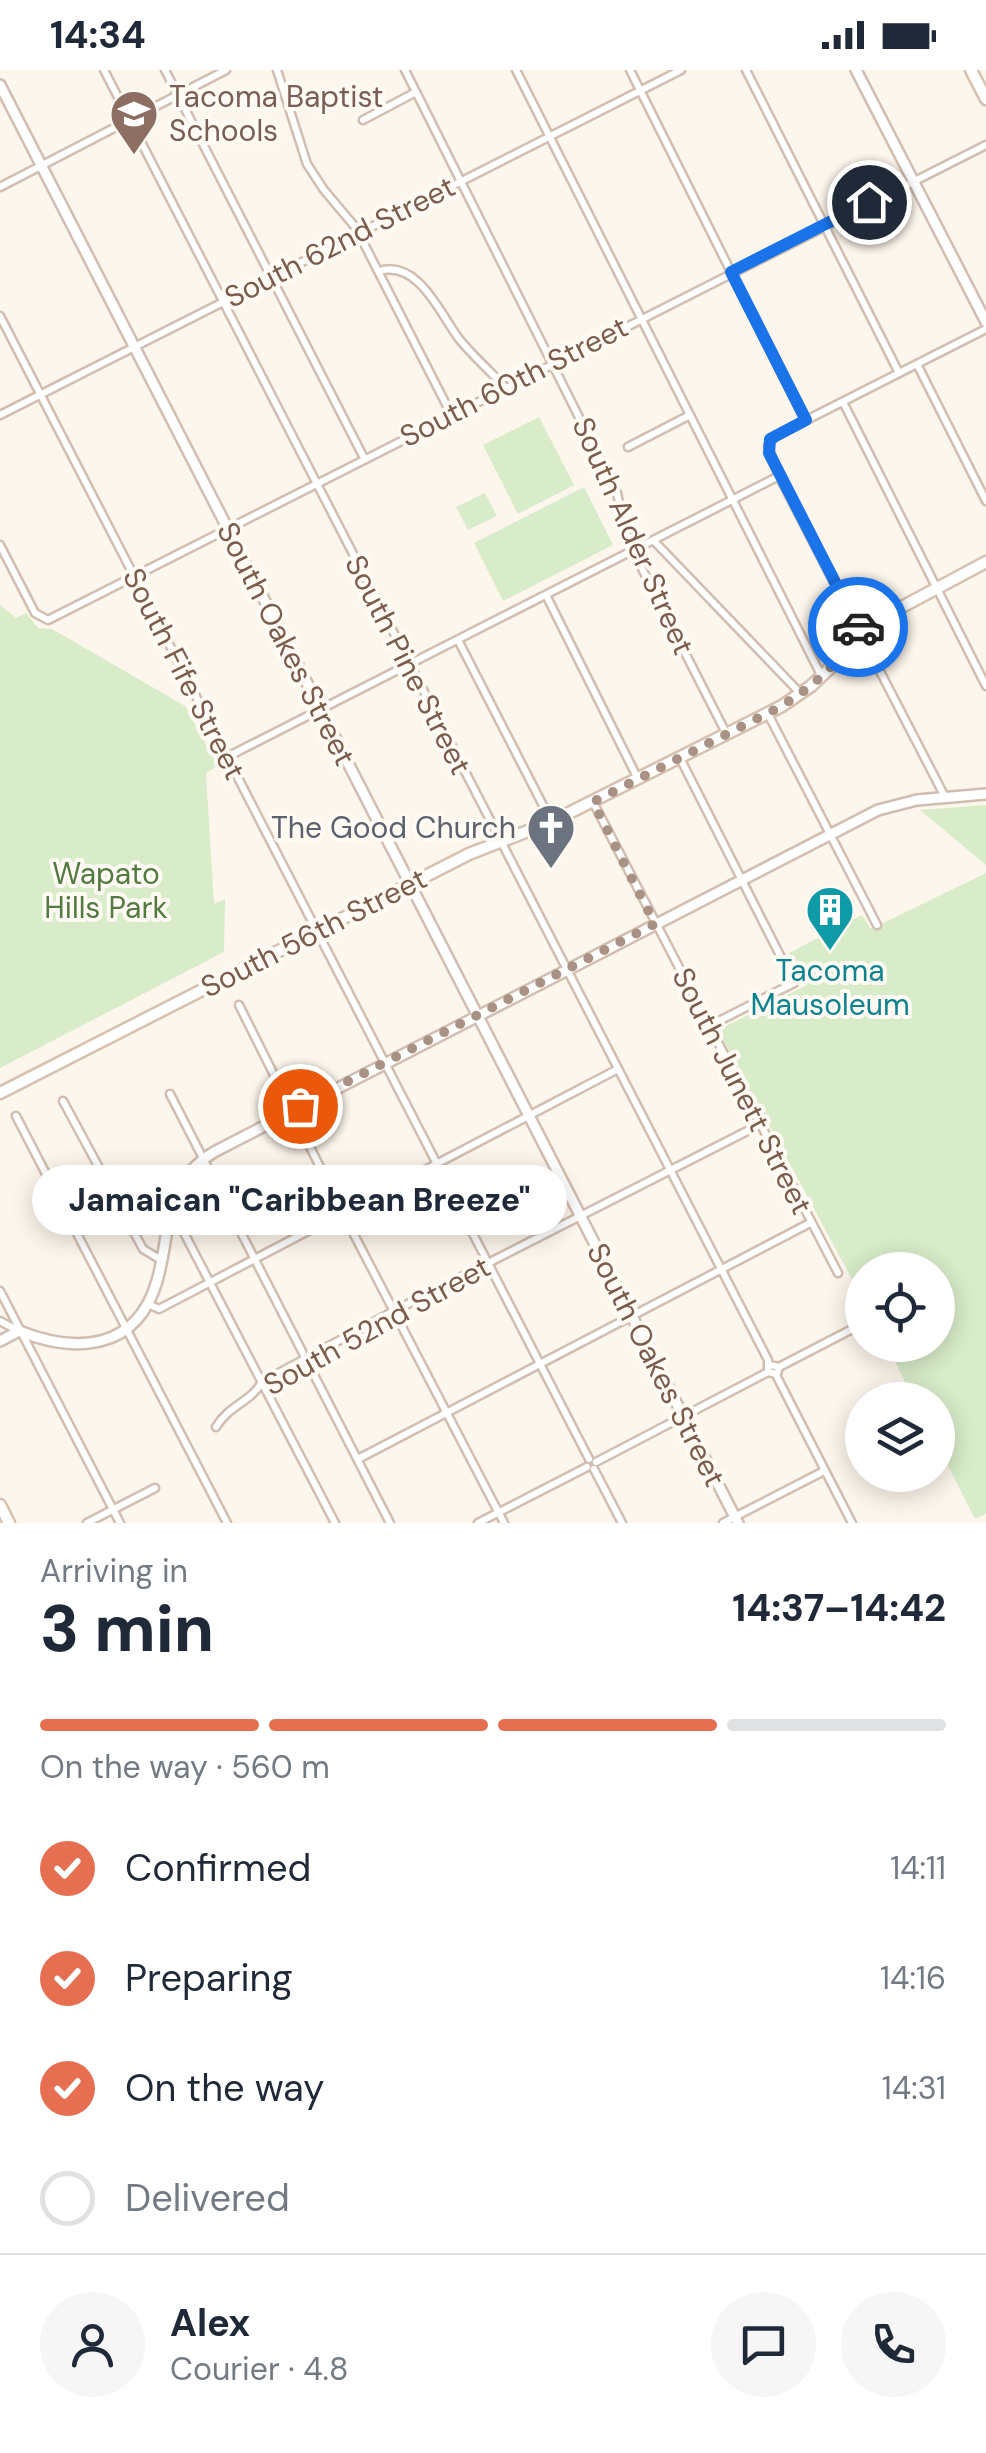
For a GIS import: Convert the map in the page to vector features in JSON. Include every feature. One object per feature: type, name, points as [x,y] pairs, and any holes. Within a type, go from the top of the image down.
[{"type":"main road","points":[[971,70],[986,99]]},
{"type":"main road","name":"South 56th Street","points":[[0,1093],[409,885],[593,802],[768,714],[822,676],[894,610],[986,562]]},
{"type":"main road","points":[[0,1505],[9,1523]]},
{"type":"street","name":"South Pine Street","points":[[104,70],[852,1523]]},
{"type":"street","points":[[165,70],[364,458]]},
{"type":"street","points":[[0,187],[226,70]]},
{"type":"street","points":[[277,70],[307,164],[359,233],[451,414]]},
{"type":"street","name":"South Alder Street","points":[[405,70],[617,492],[633,551],[726,733]]},
{"type":"street","points":[[516,70],[822,676]]},
{"type":"street","points":[[630,70],[806,420]]},
{"type":"street","name":"South 62nd Street","points":[[0,414],[681,70]]},
{"type":"street","points":[[746,70],[899,373]]},
{"type":"street","points":[[856,70],[986,325],[775,436],[768,444],[780,476],[945,798]]},
{"type":"street","name":"South Oakes Street","points":[[0,85],[736,1520]]},
{"type":"street","points":[[363,120],[416,92]]},
{"type":"street","name":"South 60th Street","points":[[0,545],[32,608],[42,620],[52,619],[986,145]]},
{"type":"street","points":[[379,271],[394,270],[417,282],[464,344],[505,387]]},
{"type":"street","name":"South Fife Street","points":[[0,316],[622,1523]]},
{"type":"street","points":[[917,364],[986,501]]},
{"type":"street","points":[[843,401],[986,686]]},
{"type":"street","points":[[628,447],[690,415]]},
{"type":"street","points":[[227,757],[780,476]]},
{"type":"street","points":[[654,541],[800,694]]},
{"type":"street","points":[[546,595],[638,778]]},
{"type":"street","points":[[458,640],[551,822]]},
{"type":"street","points":[[768,714],[877,925]]},
{"type":"street","points":[[680,757],[794,982],[708,1026]]},
{"type":"street","points":[[0,1321],[57,1344],[82,1346],[107,1339],[128,1327],[147,1303],[177,1190],[203,1158],[896,803],[986,794]]},
{"type":"street","name":"South Junett Street","points":[[593,802],[838,1272]]},
{"type":"street","points":[[239,1005],[504,1523]]},
{"type":"street","points":[[147,1303],[159,1309],[618,1069]]},
{"type":"street","points":[[170,1094],[390,1523]]},
{"type":"street","points":[[63,1101],[144,1250],[161,1260]]},
{"type":"street","points":[[16,1116],[228,1523]]},
{"type":"street","name":"South 52nd Street","points":[[216,1427],[234,1405],[251,1396],[262,1382],[759,1125]]},
{"type":"street","points":[[167,1220],[182,1228],[335,1523]]},
{"type":"street","points":[[358,1459],[810,1223]]},
{"type":"street","points":[[0,1291],[120,1523]]},
{"type":"street","points":[[0,1341],[19,1331]]},
{"type":"street","points":[[478,1523],[845,1333]]},
{"type":"street","points":[[723,1523],[736,1520],[824,1470]]},
{"type":"street","points":[[88,1523],[155,1488]]},
{"type":"green space","points":[[539,417],[574,485],[518,514],[483,445]]},
{"type":"green space","points":[[584,487],[613,545],[503,601],[474,543]]},
{"type":"green space","points":[[485,493],[497,516],[468,530],[456,507]]},
{"type":"green space","name":"Wapato Hills Park","points":[[0,605],[16,618],[26,613],[38,628],[52,629],[185,706],[218,766],[206,773],[214,904],[225,899],[224,952],[0,1068]]},
{"type":"green space","points":[[986,805],[986,865],[920,810]]},
{"type":"green space","points":[[986,873],[986,1514],[975,1519],[955,1480],[955,1382],[905,1382],[895,1362],[955,1362],[955,1252],[845,1252],[845,1266],[718,1030],[805,986],[789,953],[862,915],[871,929]]},
{"type":"way so far","points":[[300,1106],[655,924],[593,802],[793,700],[863,636],[858,627]]},
{"type":"place","name":"Tacoma Baptist Schools","points":[[134,156]]},
{"type":"place","name":"The Good Church","points":[[551,870]]},
{"type":"place","name":"Tacoma Mausoleum","points":[[830,952]]},
{"type":"place","name":"Jamaican \"Caribbean Breeze\"","points":[[300,1106]]},
{"type":"route","points":[[858,627],[769,453],[770,439],[806,420],[731,272],[869,202]]}]
